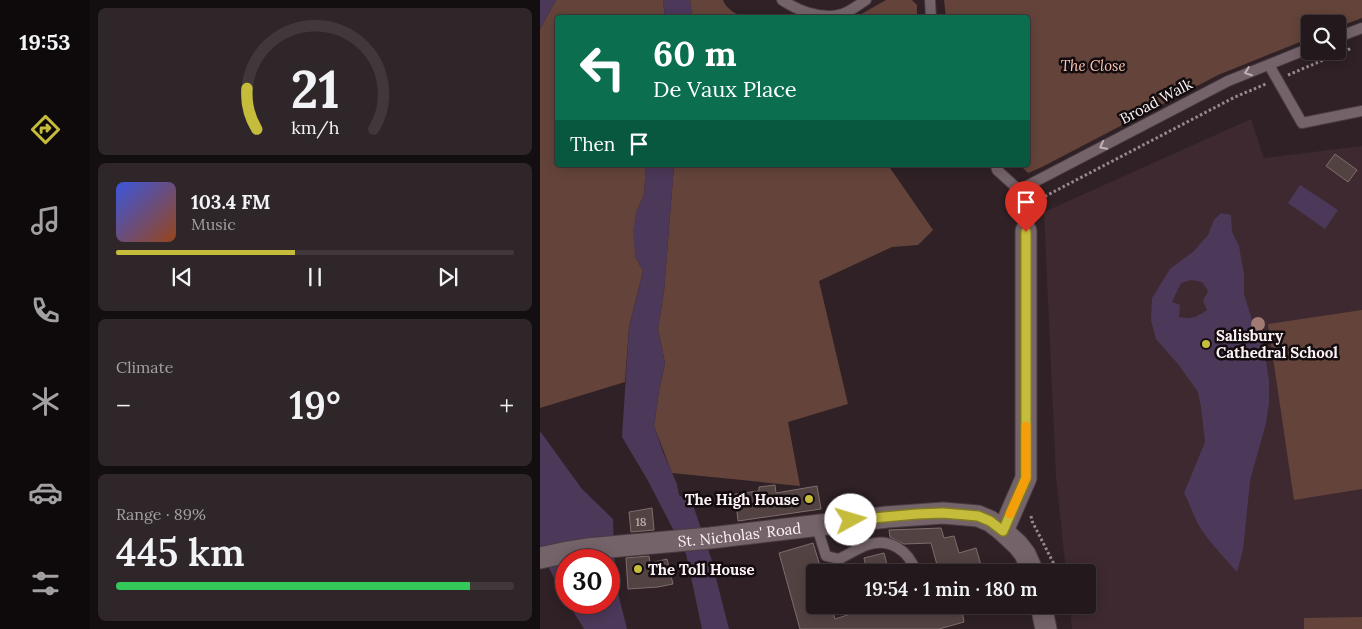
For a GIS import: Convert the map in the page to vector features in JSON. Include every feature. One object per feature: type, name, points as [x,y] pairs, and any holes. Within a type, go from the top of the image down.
[{"type":"street","points":[[1003,531],[1026,478],[1026,232]]},
{"type":"street","name":"St. Nicholas' Road","points":[[540,558],[568,552],[632,544],[710,538],[816,524],[943,513],[978,516],[990,521],[1018,545],[1029,564]]},
{"type":"street","points":[[1043,614],[1046,629]]},
{"type":"lane","points":[[782,0],[810,13],[829,15]]},
{"type":"lane","points":[[841,15],[866,0]]},
{"type":"lane","points":[[930,0],[931,15]]},
{"type":"lane","points":[[1346,35],[1362,28]]},
{"type":"lane","name":"Broad Walk","points":[[1020,190],[1228,81],[1301,51]]},
{"type":"lane","points":[[1268,64],[1302,123],[1362,111]]},
{"type":"lane","points":[[996,167],[997,170],[1020,190],[1024,207],[1026,232]]},
{"type":"lane","points":[[816,524],[826,556],[839,560],[868,544],[887,543],[907,555],[912,564]]},
{"type":"path","points":[[1024,207],[1235,97],[1354,48]]},
{"type":"path","points":[[1031,512],[1032,521],[1054,564]]},
{"type":"shaded area","points":[[540,0],[556,0],[540,29]]},
{"type":"shaded area","points":[[663,0],[690,0],[692,15],[665,15]]},
{"type":"shaded area","name":"Salisbury Cathedral School","points":[[1251,119],[1264,158],[1362,146],[1362,629],[1072,629],[1071,614],[1096,614],[1096,564],[1065,564],[1056,477],[1044,212]]},
{"type":"shaded area","points":[[646,167],[674,167],[664,291],[658,329],[665,363],[654,426],[677,484],[679,495],[693,505],[711,558],[729,629],[702,629],[686,554],[647,479],[622,437],[629,327],[643,271],[635,256],[633,231],[636,213],[644,195]]},
{"type":"shaded area","points":[[1300,185],[1338,210],[1325,229],[1288,203]]},
{"type":"shaded area","points":[[1221,213],[1231,215],[1232,232],[1239,246],[1244,274],[1244,294],[1252,320],[1260,336],[1269,381],[1269,403],[1266,423],[1250,481],[1243,550],[1237,572],[1201,528],[1184,493],[1205,442],[1201,407],[1198,392],[1178,364],[1156,339],[1151,320],[1152,298],[1170,269],[1194,251],[1208,235],[1214,220]],"holes":[[[1191,280],[1202,282],[1208,291],[1203,301],[1207,310],[1194,317],[1179,317],[1180,305],[1172,302],[1181,283]]]},
{"type":"shaded area","points":[[540,431],[582,489],[613,519],[614,549],[555,549],[555,580],[540,550]]},
{"type":"shaded area","points":[[620,601],[627,629],[584,629],[575,614],[620,614]]},
{"type":"green space","points":[[556,0],[663,0],[665,15],[555,15],[555,167],[646,167],[644,195],[636,213],[635,256],[643,271],[629,327],[625,382],[540,408],[540,29]]},
{"type":"green space","points":[[690,0],[723,0],[733,12],[739,15],[692,15]]},
{"type":"green space","points":[[886,0],[912,0],[917,5],[917,15],[860,15]]},
{"type":"green space","name":"The Close","points":[[944,0],[1362,0],[1362,18],[1346,24],[1346,15],[1301,15],[1301,42],[1218,75],[1028,173],[1022,167],[1030,167],[1030,15],[946,15]]},
{"type":"green space","points":[[674,167],[889,167],[933,230],[918,245],[892,247],[819,281],[848,404],[788,422],[800,486],[672,473],[654,426],[665,363],[658,329],[664,291]]},
{"type":"green space","points":[[1362,310],[1362,489],[1294,500],[1268,324]]},
{"type":"green space","points":[[1362,617],[1362,629],[1304,629],[1304,618]]},
{"type":"building","points":[[1335,154],[1357,170],[1348,182],[1326,166]]},
{"type":"building","points":[[775,485],[776,493],[817,486],[821,509],[738,521],[735,494],[759,491],[759,487]]},
{"type":"building","points":[[652,508],[654,530],[631,532],[629,512]]},
{"type":"building","points":[[941,528],[944,538],[954,536],[959,553],[976,548],[981,564],[937,564],[931,543],[904,544],[890,537],[889,530]]},
{"type":"building","points":[[813,543],[820,564],[806,564],[806,614],[834,614],[835,619],[851,614],[963,614],[964,622],[939,629],[800,629],[779,553]]},
{"type":"building","points":[[884,553],[887,564],[865,564],[864,558]]},
{"type":"building","points":[[649,556],[650,563],[667,559],[673,584],[628,589],[626,558]]},
{"type":"slow traffic","points":[[1010,514],[1026,478],[1026,426]]},
{"type":"place","name":"Salisbury Cathedral School","points":[[1206,344]]},
{"type":"place","name":"The High House","points":[[809,499]]},
{"type":"place","name":"The Toll House","points":[[638,569]]},
{"type":"route","points":[[851,520],[943,513],[978,516],[990,521],[1003,531],[1026,478],[1026,232]]}]
